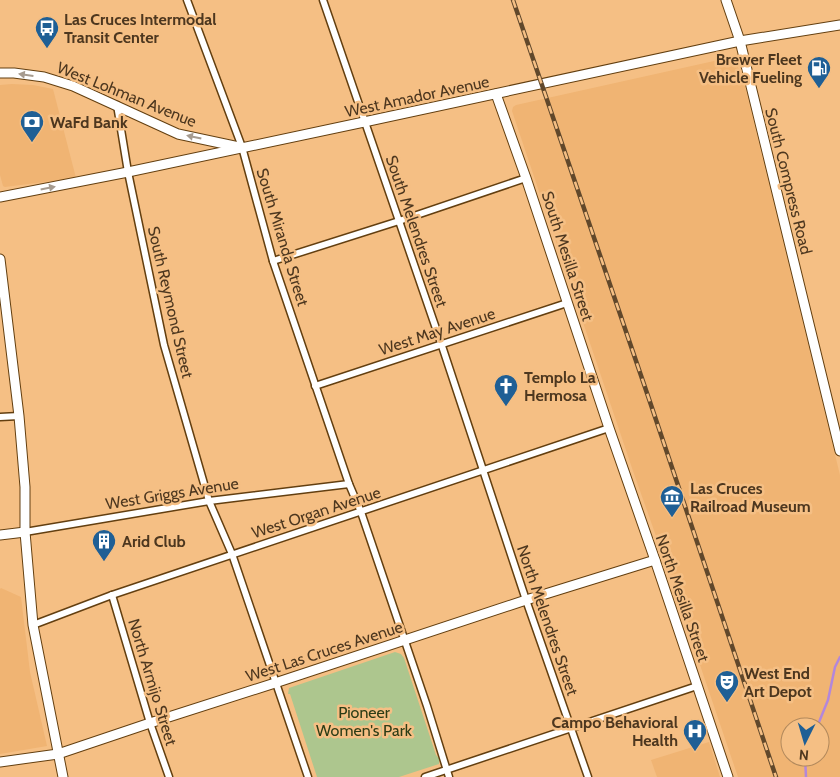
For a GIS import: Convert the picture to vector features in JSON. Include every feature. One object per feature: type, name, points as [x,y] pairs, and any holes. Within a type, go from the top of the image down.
[{"type":"street","name":"South Miranda Street","points":[[187,0],[242,147],[273,261],[349,484],[361,512],[448,774]]},
{"type":"street","name":"South Melendres Street","points":[[323,0],[483,471]]},
{"type":"street","name":"South Compress Road","points":[[726,0],[740,41],[840,451]]},
{"type":"street","name":"West Amador Avenue","points":[[0,197],[128,172],[740,41],[840,25]]},
{"type":"street","name":"West Lohman Avenue","points":[[0,73],[44,77],[73,86],[178,134],[242,147]]},
{"type":"street","name":"South Mesilla Street","points":[[496,94],[609,428]]},
{"type":"street","name":"South Reymond Street","points":[[117,105],[128,172],[164,345],[209,502],[232,554],[308,777]]},
{"type":"street","points":[[273,261],[526,178]]},
{"type":"street","points":[[0,259],[19,416],[25,488],[25,532],[33,625],[63,777]]},
{"type":"street","name":"West May Avenue","points":[[315,386],[441,343],[568,303]]},
{"type":"street","points":[[0,417],[19,416]]},
{"type":"street","name":"West Organ Avenue","points":[[33,625],[112,595],[609,428]]},
{"type":"street","name":"North Mesilla Street","points":[[609,428],[728,777]]},
{"type":"street","name":"North Melendres Street","points":[[483,471],[588,777]]},
{"type":"street","name":"West Griggs Avenue","points":[[0,535],[209,502],[349,484]]},
{"type":"street","name":"West Las Cruces Avenue","points":[[0,762],[58,754],[526,600],[655,560]]},
{"type":"street","name":"North Armijo Street","points":[[112,595],[168,777]]},
{"type":"street","points":[[425,777],[448,774],[571,728],[697,686]]},
{"type":"shaded area","points":[[723,59],[730,60],[736,64],[742,74],[840,475],[840,777],[738,777],[512,111],[513,107]]},
{"type":"shaded area","points":[[0,85],[33,85],[53,89],[76,178],[3,186],[0,175]]},
{"type":"shaded area","points":[[0,589],[21,597],[30,672],[47,746],[0,754]]},
{"type":"shaded area","name":"Campo Behavioral Health","points":[[709,742],[720,777],[657,777],[651,760]]},
{"type":"green space","name":"Pioneer Women's Park","points":[[395,652],[401,654],[404,658],[436,755],[439,758],[439,764],[399,777],[317,777],[290,694],[288,694],[289,688]]},
{"type":"waterway","points":[[821,717],[828,700],[835,667],[840,657]]},
{"type":"waterway","points":[[806,767],[806,777]]},
{"type":"railway","points":[[513,0],[776,777]]},
{"type":"place","name":"Las Cruces Intermodal Transit Center","points":[[47,49]]},
{"type":"place","name":"Brewer Fleet Vehicle Fueling","points":[[819,89]]},
{"type":"place","name":"WaFd Bank","points":[[32,143]]},
{"type":"place","name":"Templo La Hermosa","points":[[506,407]]},
{"type":"place","name":"Las Cruces Railroad Museum","points":[[672,518]]},
{"type":"place","name":"Arid Club","points":[[104,562]]},
{"type":"place","name":"West End Art Depot","points":[[727,703]]},
{"type":"place","name":"Campo Behavioral Health","points":[[695,752]]}]
